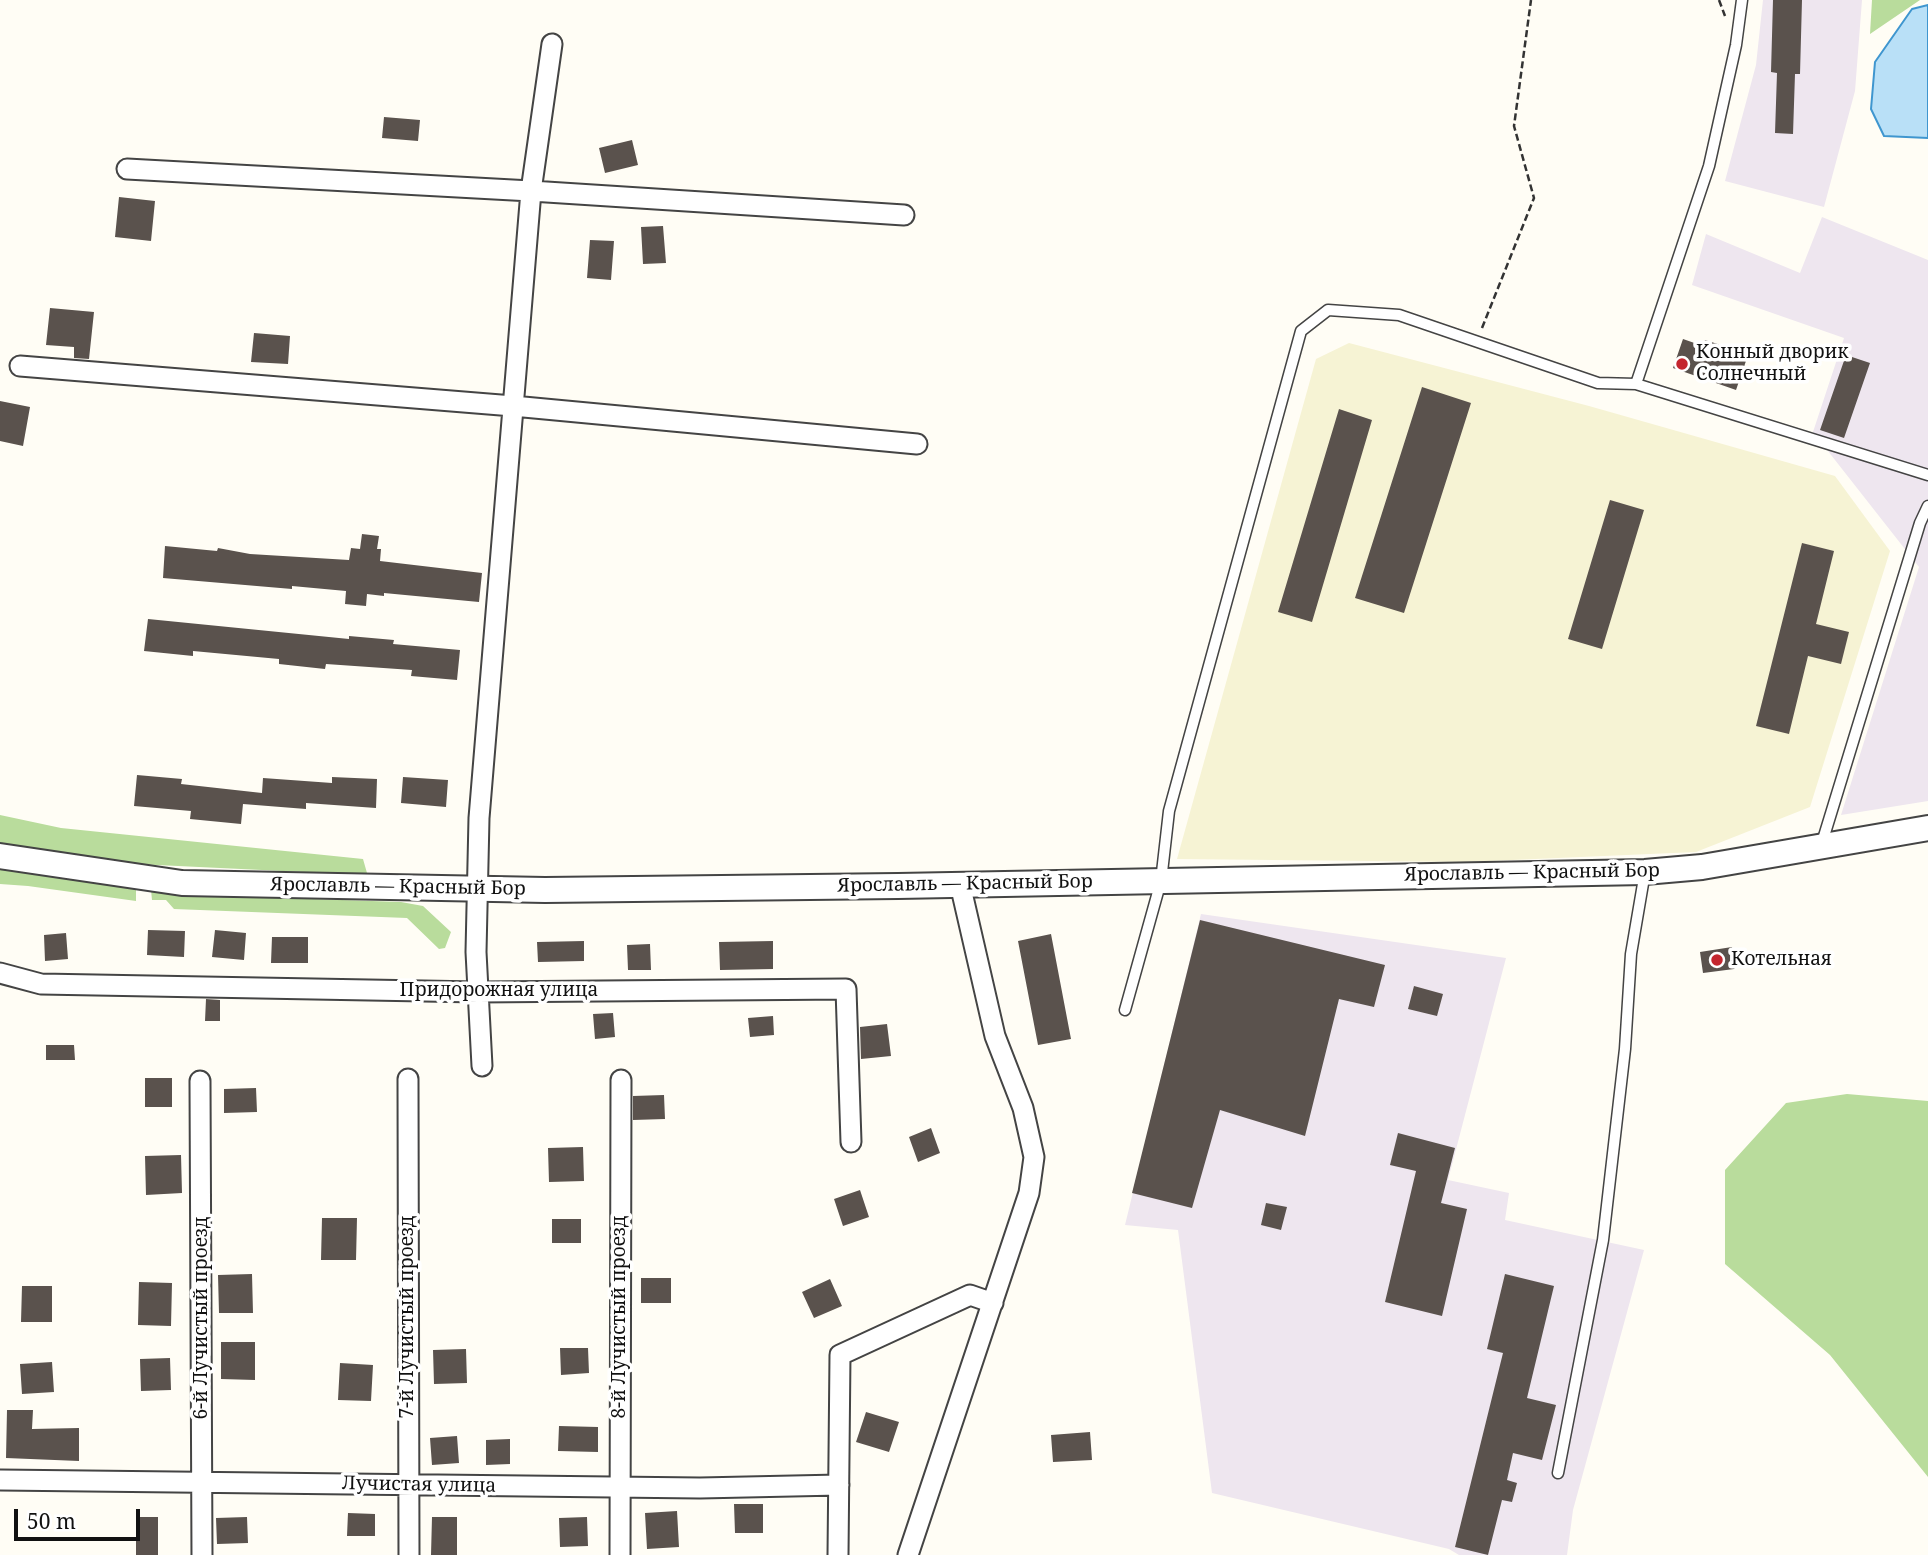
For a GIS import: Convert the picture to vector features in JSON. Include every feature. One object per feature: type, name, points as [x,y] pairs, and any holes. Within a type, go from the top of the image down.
[{"type":"street","points":[[482,1066],[478,992],[480,805],[531,191],[552,44]]},
{"type":"street","points":[[127,169],[904,215]]},
{"type":"street","points":[[20,366],[513,406],[917,444]]},
{"type":"street","name":"Ярославль — Красный Бор","points":[[0,856],[182,883],[545,890],[960,884],[1645,872],[1702,867],[1928,828]]},
{"type":"street","points":[[908,1555],[1029,1193],[1034,1157],[1023,1108],[995,1036],[960,884]]},
{"type":"street","name":"Придорожная улица","points":[[0,973],[41,984],[478,992],[846,989],[851,1142]]},
{"type":"street","name":"7-й Лучистый проезд","points":[[408,1079],[409,1555]]},
{"type":"street","name":"8-й Лучистый проезд","points":[[620,1555],[621,1080]]},
{"type":"street","name":"6-й Лучистый проезд","points":[[200,1081],[202,1555]]},
{"type":"street","points":[[838,1555],[840,1355],[970,1296],[993,1303]]},
{"type":"street","name":"Лучистая улица","points":[[0,1480],[619,1487],[839,1485]]},
{"type":"lane","points":[[1636,384],[1709,166],[1736,45],[1742,0]]},
{"type":"lane","points":[[1125,1010],[1161,881],[1169,811],[1301,331],[1328,310],[1399,315],[1598,383],[1636,384],[1928,475]]},
{"type":"lane","points":[[1821,846],[1920,523],[1928,506]]},
{"type":"lane","points":[[1559,1473],[1603,1240],[1625,1049],[1631,954],[1645,872]]},
{"type":"path","points":[[1476,341],[1534,198],[1514,126],[1531,0]]},
{"type":"shaded area","points":[[1763,0],[1862,0],[1855,91],[1824,207],[1725,181],[1756,65]]},
{"type":"shaded area","points":[[1822,217],[1928,260],[1928,801],[1841,815],[1919,567],[1813,432],[1844,338],[1692,285],[1706,234],[1800,273]]},
{"type":"shaded area","points":[[1349,343],[1589,406],[1835,476],[1890,551],[1810,807],[1696,852],[1466,862],[1177,859],[1316,359]]},
{"type":"shaded area","points":[[1201,914],[1506,958],[1448,1180],[1509,1193],[1505,1220],[1644,1250],[1573,1510],[1567,1555],[1459,1555],[1449,1549],[1212,1493],[1178,1230],[1125,1225]]},
{"type":"green space","points":[[1872,0],[1920,0],[1870,34]]},
{"type":"green space","points":[[0,815],[61,828],[363,859],[367,873],[94,862],[0,847]]},
{"type":"green space","points":[[0,865],[136,888],[136,901],[0,884]]},
{"type":"green space","points":[[151,890],[196,895],[401,902],[423,906],[451,932],[445,948],[439,949],[407,918],[174,909],[166,900],[152,900]]},
{"type":"green space","points":[[1847,1094],[1928,1101],[1928,1477],[1830,1355],[1725,1264],[1725,1170],[1786,1103]]},
{"type":"water","points":[[1928,5],[1928,138],[1884,136],[1871,109],[1875,62],[1912,9]]},
{"type":"building","points":[[1773,0],[1802,0],[1800,74],[1795,74],[1793,134],[1775,133],[1777,73],[1771,72]]},
{"type":"building","points":[[384,117],[420,120],[418,141],[382,138]]},
{"type":"building","points":[[632,140],[638,165],[605,173],[599,148]]},
{"type":"building","points":[[119,197],[155,201],[151,241],[115,237]]},
{"type":"building","points":[[663,226],[666,263],[643,264],[641,227]]},
{"type":"building","points":[[590,240],[614,241],[611,280],[587,278]]},
{"type":"building","points":[[50,308],[94,312],[89,359],[74,358],[74,347],[46,345]]},
{"type":"building","points":[[254,333],[290,336],[288,364],[251,362]]},
{"type":"building","points":[[1683,339],[1703,346],[1705,340],[1727,347],[1725,353],[1746,361],[1736,390],[1673,368]]},
{"type":"building","points":[[1846,355],[1870,363],[1844,438],[1820,430]]},
{"type":"building","points":[[1422,387],[1471,403],[1404,613],[1355,598]]},
{"type":"building","points":[[0,401],[30,407],[23,446],[0,441]]},
{"type":"building","points":[[1339,409],[1372,420],[1312,622],[1278,612]]},
{"type":"building","points":[[1610,500],[1644,510],[1602,649],[1568,639]]},
{"type":"building","points":[[362,534],[379,536],[377,549],[381,549],[380,561],[482,573],[479,602],[384,593],[384,596],[367,594],[366,606],[345,604],[346,591],[163,578],[165,546],[349,560],[351,548],[360,549]]},
{"type":"building","points":[[1802,543],[1834,551],[1816,624],[1849,632],[1841,664],[1808,656],[1789,734],[1756,726]]},
{"type":"building","points":[[148,619],[349,639],[349,636],[394,640],[393,644],[460,650],[457,680],[411,676],[412,670],[326,664],[325,669],[279,664],[279,659],[193,651],[193,656],[144,651]]},
{"type":"building","points":[[137,775],[182,779],[181,784],[262,793],[263,778],[332,783],[332,777],[377,779],[376,808],[306,803],[306,809],[243,804],[241,824],[190,819],[191,811],[134,806]]},
{"type":"building","points":[[403,777],[448,780],[446,807],[401,803]]},
{"type":"building","points":[[1200,920],[1385,965],[1374,1007],[1339,999],[1305,1136],[1220,1110],[1192,1208],[1132,1193]]},
{"type":"building","points":[[148,930],[185,931],[184,957],[147,955]]},
{"type":"building","points":[[215,930],[246,933],[244,960],[212,957]]},
{"type":"building","points":[[66,933],[68,959],[45,961],[44,935]]},
{"type":"building","points":[[1051,934],[1071,1039],[1038,1045],[1018,941]]},
{"type":"building","points":[[272,937],[308,937],[308,963],[271,963]]},
{"type":"building","points":[[584,941],[584,961],[538,962],[537,942]]},
{"type":"building","points":[[773,941],[773,969],[720,970],[719,942]]},
{"type":"building","points":[[650,944],[651,970],[628,970],[627,945]]},
{"type":"building","name":"Котельная","points":[[1732,947],[1733,956],[1742,959],[1734,969],[1703,973],[1700,952]]},
{"type":"building","points":[[1414,986],[1443,994],[1437,1016],[1408,1009]]},
{"type":"building","points":[[206,999],[220,1000],[220,1021],[205,1021]]},
{"type":"building","points":[[613,1013],[615,1037],[595,1039],[593,1014]]},
{"type":"building","points":[[773,1016],[774,1035],[750,1037],[748,1018]]},
{"type":"building","points":[[887,1024],[891,1056],[861,1059],[860,1027]]},
{"type":"building","points":[[46,1045],[74,1045],[75,1060],[46,1060]]},
{"type":"building","points":[[145,1078],[172,1078],[172,1107],[145,1107]]},
{"type":"building","points":[[256,1088],[257,1112],[224,1113],[224,1089]]},
{"type":"building","points":[[664,1095],[665,1119],[633,1120],[633,1096]]},
{"type":"building","points":[[931,1128],[940,1153],[918,1162],[909,1137]]},
{"type":"building","points":[[1398,1133],[1455,1148],[1441,1203],[1467,1209],[1442,1316],[1385,1302],[1416,1171],[1390,1165]]},
{"type":"building","points":[[583,1147],[584,1181],[549,1182],[548,1148]]},
{"type":"building","points":[[181,1155],[182,1193],[146,1195],[145,1156]]},
{"type":"building","points":[[860,1190],[869,1217],[843,1226],[834,1199]]},
{"type":"building","points":[[1266,1203],[1287,1207],[1281,1230],[1261,1225]]},
{"type":"building","points":[[322,1218],[357,1218],[356,1260],[321,1260]]},
{"type":"building","points":[[552,1219],[581,1219],[581,1243],[552,1243]]},
{"type":"building","points":[[252,1274],[253,1313],[219,1313],[218,1275]]},
{"type":"building","points":[[1505,1274],[1554,1286],[1527,1398],[1556,1405],[1542,1460],[1513,1453],[1507,1480],[1517,1483],[1512,1502],[1502,1500],[1488,1555],[1455,1547],[1503,1353],[1487,1349]]},
{"type":"building","points":[[641,1278],[671,1278],[671,1303],[641,1303]]},
{"type":"building","points":[[830,1279],[842,1306],[814,1318],[802,1292]]},
{"type":"building","points":[[139,1282],[172,1283],[171,1326],[138,1325]]},
{"type":"building","points":[[22,1286],[52,1286],[52,1322],[21,1322]]},
{"type":"building","points":[[221,1342],[255,1342],[255,1380],[221,1379]]},
{"type":"building","points":[[560,1348],[588,1348],[589,1373],[561,1375]]},
{"type":"building","points":[[466,1349],[467,1383],[434,1384],[433,1350]]},
{"type":"building","points":[[170,1358],[171,1390],[141,1391],[140,1359]]},
{"type":"building","points":[[52,1362],[54,1392],[22,1394],[20,1364]]},
{"type":"building","points":[[340,1363],[373,1365],[371,1401],[338,1400]]},
{"type":"building","points":[[7,1410],[33,1410],[32,1429],[79,1428],[79,1461],[6,1458]]},
{"type":"building","points":[[866,1412],[899,1422],[889,1452],[856,1442]]},
{"type":"building","points":[[559,1426],[598,1427],[598,1452],[558,1451]]},
{"type":"building","points":[[1090,1432],[1092,1460],[1053,1462],[1051,1435]]},
{"type":"building","points":[[457,1436],[459,1463],[432,1465],[430,1438]]},
{"type":"building","points":[[510,1439],[510,1464],[486,1465],[486,1440]]},
{"type":"building","points":[[734,1504],[763,1504],[763,1533],[735,1533]]},
{"type":"building","points":[[677,1511],[679,1547],[647,1549],[645,1513]]},
{"type":"building","points":[[348,1513],[375,1514],[375,1536],[347,1536]]},
{"type":"building","points":[[136,1517],[158,1517],[158,1555],[136,1555]]},
{"type":"building","points":[[247,1517],[248,1543],[217,1544],[216,1518]]},
{"type":"building","points":[[432,1517],[457,1517],[457,1555],[431,1555]]},
{"type":"building","points":[[587,1517],[588,1546],[560,1547],[559,1518]]},
{"type":"place","name":"Конный дворик Солнечный","points":[[1682,364]]},
{"type":"place","name":"Котельная","points":[[1717,960]]}]
